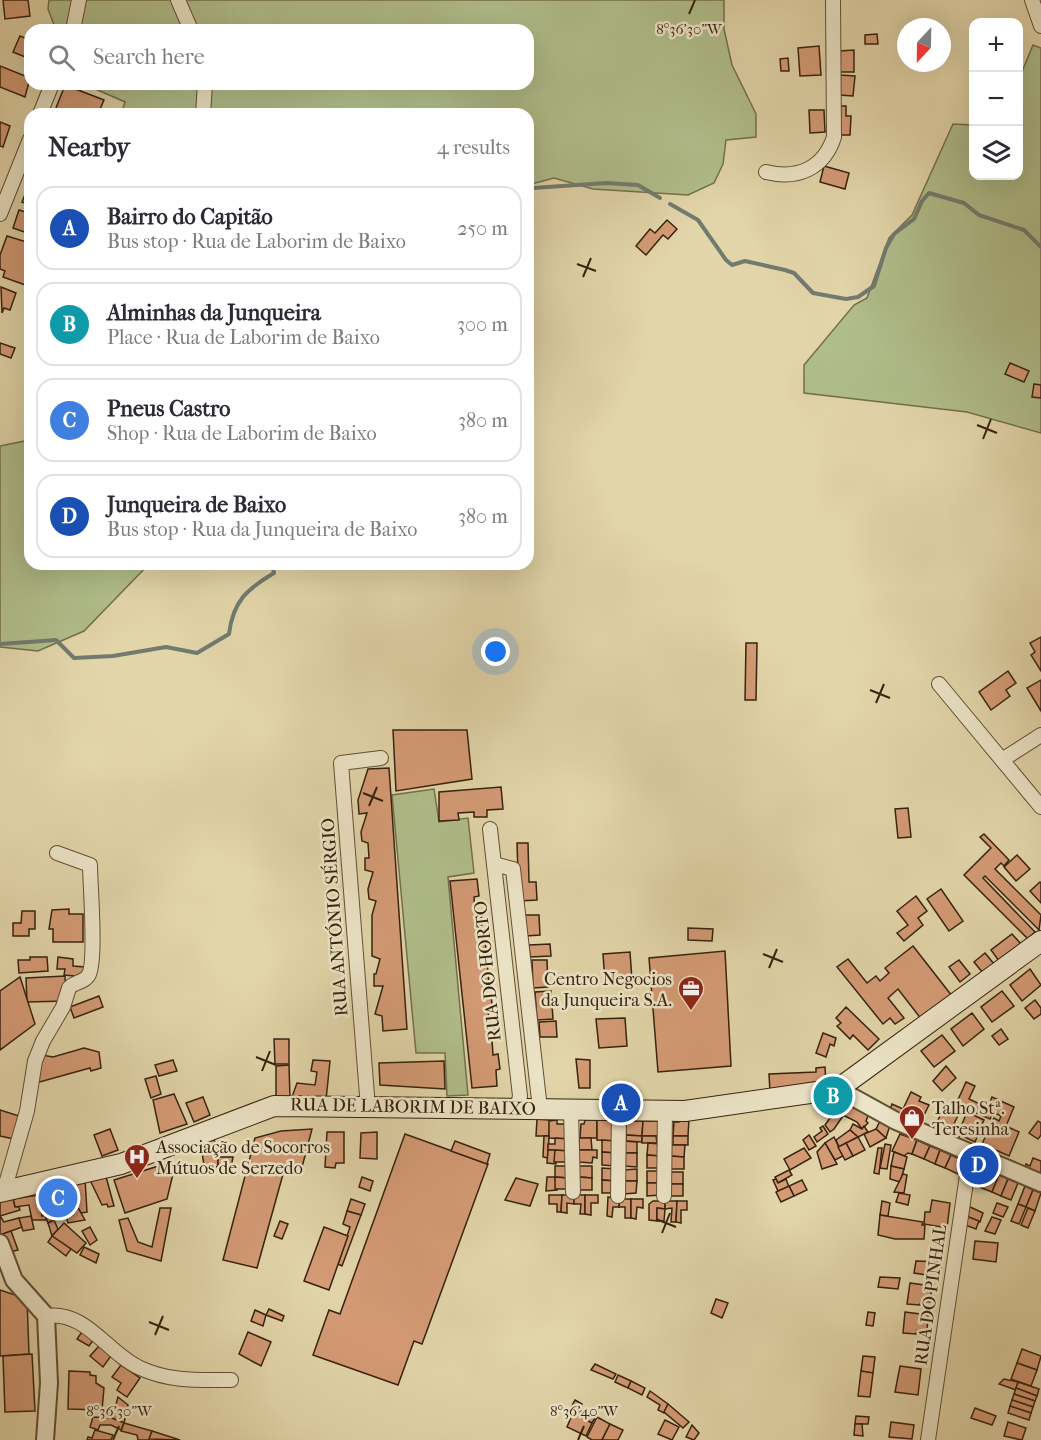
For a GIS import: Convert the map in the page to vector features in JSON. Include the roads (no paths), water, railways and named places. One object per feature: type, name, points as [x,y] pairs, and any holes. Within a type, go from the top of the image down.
[{"type":"main road","points":[[838,1089],[1041,940]]},
{"type":"main road","name":"RUA DE LABORIM DE BAIXO","points":[[2,1191],[121,1164],[274,1106],[665,1110],[712,1108],[838,1089]]},
{"type":"street","points":[[74,24],[79,0]]},
{"type":"street","points":[[178,0],[188,24]]},
{"type":"street","points":[[766,172],[780,176],[802,174],[822,160],[834,137],[833,0]]},
{"type":"street","points":[[1032,0],[1041,26]]},
{"type":"street","points":[[42,108],[50,90]]},
{"type":"street","points":[[203,108],[205,90]]},
{"type":"street","points":[[0,214],[24,154]]},
{"type":"street","points":[[939,684],[1041,807]]},
{"type":"street","points":[[1002,760],[1041,735]]},
{"type":"street","name":"RUA ANTÓNIO SÉRGIO","points":[[368,1108],[342,763],[381,758]]},
{"type":"street","name":"RUA DO HORTO","points":[[490,829],[520,1096],[517,1110]]},
{"type":"street","points":[[2,1191],[20,1140],[35,1061],[43,1041],[63,1007],[69,988],[87,978],[90,972],[93,950],[90,865],[57,853]]},
{"type":"street","points":[[494,864],[513,868],[540,1109]]},
{"type":"street","points":[[838,1089],[896,1122],[1041,1183]]},
{"type":"street","points":[[571,1109],[573,1192]]},
{"type":"street","points":[[618,1196],[619,1110]]},
{"type":"street","points":[[664,1196],[665,1110]]},
{"type":"street","name":"RUA DO PINHAL","points":[[928,1440],[970,1155]]},
{"type":"street","points":[[0,1243],[14,1280],[46,1316],[48,1383],[45,1440]]},
{"type":"street","points":[[46,1316],[61,1314],[79,1322],[102,1338],[120,1357],[149,1371],[176,1380],[231,1380]]},
{"type":"waterway","points":[[534,188],[606,183],[638,185],[660,198]]},
{"type":"waterway","points":[[670,204],[698,220],[732,265],[745,261],[785,270],[794,273],[813,293],[846,299],[858,297],[874,286],[886,248],[894,234],[914,219],[922,201],[929,193],[964,203],[979,215],[1024,230],[1041,247]]},
{"type":"waterway","points":[[0,644],[56,640],[74,658],[113,656],[166,647],[197,653],[229,634],[238,604],[249,591],[274,573],[273,570]]},
{"type":"place","name":"Centro Negocios da Junqueira S.A.","points":[[691,1012]]},
{"type":"place","name":"Alminhas da Junqueira","points":[[833,1096]]},
{"type":"place","name":"Bairro do Capitão","points":[[621,1103]]},
{"type":"place","name":"Talho Stª. Teresinha","points":[[912,1141]]},
{"type":"place","name":"Junqueira de Baixo","points":[[979,1165]]},
{"type":"place","name":"Associação de Socorros Mútuos de Serzedo","points":[[137,1180]]},
{"type":"place","name":"Pneus Castro","points":[[58,1198]]}]
